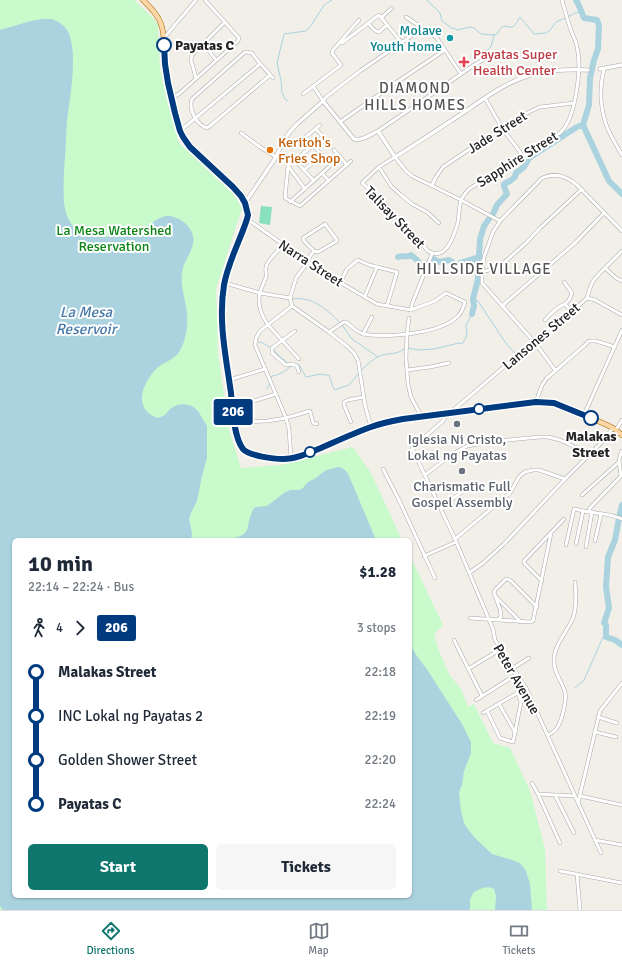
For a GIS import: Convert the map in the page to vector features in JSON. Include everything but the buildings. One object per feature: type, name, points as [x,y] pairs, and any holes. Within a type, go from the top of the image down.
[{"type":"main road","points":[[143,0],[154,11],[162,27],[168,83],[180,131],[190,147],[241,196],[245,203],[248,215],[231,260],[225,283],[222,308],[223,329],[234,422],[240,444],[246,452],[255,455],[282,459],[291,458],[306,454],[371,427],[403,419],[536,402],[554,403],[615,429],[622,435]]},
{"type":"street","points":[[164,38],[196,0]]},
{"type":"street","points":[[171,99],[239,39],[205,0]]},
{"type":"street","name":"Sapphire Street","points":[[462,200],[469,189],[547,142],[564,130],[568,123],[574,103],[579,70],[577,48],[562,0]]},
{"type":"street","points":[[381,18],[392,8]]},
{"type":"street","points":[[303,94],[341,65],[332,53],[333,50],[340,43],[379,15],[402,43]]},
{"type":"street","points":[[406,17],[437,38],[461,74]]},
{"type":"street","points":[[340,43],[342,38],[359,20]]},
{"type":"street","points":[[196,78],[191,57],[193,52],[225,22]]},
{"type":"street","points":[[368,23],[377,32],[387,25]]},
{"type":"street","points":[[245,203],[277,156],[283,142],[297,124],[326,97],[360,71],[423,28]]},
{"type":"street","points":[[203,43],[216,60]]},
{"type":"street","points":[[340,122],[445,50]]},
{"type":"street","points":[[270,75],[207,128],[204,127],[196,118],[191,108],[191,101],[246,52],[252,53],[273,78]]},
{"type":"street","points":[[313,86],[323,101],[356,140],[367,137],[378,131],[483,60]]},
{"type":"street","points":[[180,131],[260,64]]},
{"type":"street","points":[[622,65],[602,69],[601,85],[601,104],[607,129],[622,155]]},
{"type":"street","points":[[439,223],[427,212],[412,204],[396,191],[379,168],[485,98],[516,80],[530,75],[555,70],[588,70]]},
{"type":"street","points":[[485,98],[502,128],[523,156]]},
{"type":"street","name":"Jade Street","points":[[432,185],[443,168],[502,128],[529,112],[540,107],[574,103]]},
{"type":"street","points":[[289,146],[294,148],[320,125]]},
{"type":"street","points":[[316,129],[330,145]]},
{"type":"street","points":[[378,131],[395,157],[412,176],[462,200],[500,221]]},
{"type":"street","points":[[242,133],[260,147],[277,156],[294,160],[314,180]]},
{"type":"street","points":[[323,137],[288,166],[285,198],[299,206],[351,162]]},
{"type":"street","points":[[313,145],[331,165]]},
{"type":"street","points":[[334,150],[347,165]]},
{"type":"street","points":[[304,170],[322,155]]},
{"type":"street","points":[[290,202],[340,157]]},
{"type":"street","points":[[288,166],[309,198]]},
{"type":"street","name":"Talisay Street","points":[[379,168],[362,183],[381,198],[424,247],[432,254],[439,254],[448,247],[458,222],[462,200]]},
{"type":"street","points":[[322,173],[329,181]]},
{"type":"street","points":[[555,370],[482,283],[484,257],[490,237],[500,221],[542,178],[550,175],[569,179],[582,189],[622,231]]},
{"type":"street","points":[[482,272],[499,267],[582,189]]},
{"type":"street","points":[[502,306],[575,243],[604,213]]},
{"type":"street","name":"Narra Street","points":[[247,219],[322,272],[377,304],[387,306]]},
{"type":"street","points":[[324,224],[337,241],[318,252],[314,251],[303,238],[324,224]]},
{"type":"street","points":[[284,245],[276,252],[267,264],[267,275],[260,293],[259,306],[268,325],[299,359]]},
{"type":"street","points":[[314,251],[296,278],[290,298],[292,306],[329,332],[354,353],[358,360],[366,413],[371,427]]},
{"type":"street","name":"Lansones Street","points":[[425,475],[412,447],[442,422],[448,413],[556,323],[572,312],[587,298],[593,281],[622,251]]},
{"type":"street","points":[[411,310],[432,254]]},
{"type":"street","points":[[329,332],[344,322],[346,322],[357,332],[373,336],[407,334],[428,330],[451,322],[459,315],[465,304],[464,302],[446,293],[435,301],[411,310],[387,306],[397,272],[369,265],[357,260],[347,269],[340,283]]},
{"type":"street","points":[[365,296],[377,267]]},
{"type":"street","points":[[605,268],[616,278],[622,281]]},
{"type":"street","points":[[545,320],[552,312],[569,300],[572,293],[564,282]]},
{"type":"street","points":[[225,283],[260,293],[290,298]]},
{"type":"street","points":[[587,298],[595,300],[622,315]]},
{"type":"street","points":[[565,304],[572,312]]},
{"type":"street","points":[[291,458],[289,429],[286,418],[255,345],[258,334],[292,306]]},
{"type":"street","points":[[363,334],[372,317]]},
{"type":"street","points":[[409,318],[406,358],[408,384],[411,397],[421,416]]},
{"type":"street","points":[[584,415],[622,330]]},
{"type":"street","points":[[295,331],[272,348],[272,353],[286,365],[293,364],[298,367],[299,372]]},
{"type":"street","points":[[536,402],[542,385],[547,378],[590,341],[596,341],[615,347]]},
{"type":"street","points":[[407,370],[430,367],[449,362]]},
{"type":"street","points":[[229,380],[265,369]]},
{"type":"street","points":[[232,408],[276,394]]},
{"type":"street","points":[[351,422],[344,402],[364,397]]},
{"type":"street","points":[[234,422],[267,421],[286,418],[310,411],[313,423],[317,424]]},
{"type":"street","points":[[469,573],[499,549],[525,523],[565,478],[615,429],[622,420]]},
{"type":"street","points":[[425,475],[451,455],[467,446],[496,441],[548,437],[560,440],[590,454]]},
{"type":"street","points":[[586,547],[590,508],[621,476],[619,457],[622,451]]},
{"type":"street","points":[[582,495],[619,462]]},
{"type":"street","points":[[383,469],[435,578]]},
{"type":"street","points":[[424,556],[455,541],[510,493],[519,477],[525,472],[539,470],[565,478]]},
{"type":"street","name":"Peter Avenue","points":[[425,475],[441,508],[489,620],[494,638],[526,688],[601,853]]},
{"type":"street","points":[[441,508],[473,483]]},
{"type":"street","points":[[566,545],[574,510],[576,509],[616,516],[621,519]]},
{"type":"street","points":[[576,544],[583,511]]},
{"type":"street","points":[[595,541],[601,514]]},
{"type":"street","points":[[542,581],[524,563],[524,561],[564,519]]},
{"type":"street","points":[[470,618],[521,622],[534,621],[551,532]]},
{"type":"street","points":[[495,620],[501,616],[494,593],[505,580],[509,580],[537,607]]},
{"type":"street","points":[[548,735],[553,733],[560,723],[566,696],[554,668],[554,654],[574,616],[576,602],[575,582]]},
{"type":"street","points":[[494,595],[521,622]]},
{"type":"street","points":[[454,640],[482,696]]},
{"type":"street","points":[[468,669],[501,649]]},
{"type":"street","points":[[513,668],[529,658]]},
{"type":"street","points":[[476,700],[517,674]]},
{"type":"street","points":[[578,803],[600,711],[622,682]]},
{"type":"street","points":[[483,713],[526,688]]},
{"type":"street","points":[[487,711],[500,738],[513,742],[521,702],[517,692]]},
{"type":"street","points":[[499,704],[515,732]]},
{"type":"street","points":[[598,717],[617,723]]},
{"type":"street","points":[[595,732],[616,737]]},
{"type":"street","points":[[532,783],[560,843]]},
{"type":"street","points":[[572,790],[578,792],[582,787]]},
{"type":"street","points":[[538,794],[575,796]]},
{"type":"street","points":[[555,795],[574,833]]},
{"type":"street","points":[[580,796],[622,805]]},
{"type":"street","points":[[595,840],[622,845]]},
{"type":"street","points":[[560,871],[622,883]]},
{"type":"street","points":[[577,874],[580,909],[584,910]]},
{"type":"green space","name":"La Mesa Watershed Reservation","points":[[0,0],[134,0],[152,17],[158,25],[160,68],[167,101],[179,143],[234,195],[242,208],[216,289],[218,354],[229,430],[241,468],[281,465],[353,447],[371,473],[401,538],[12,538],[12,898],[412,898],[412,560],[443,625],[434,634],[439,651],[449,674],[461,689],[468,707],[474,704],[493,743],[510,748],[530,791],[545,849],[547,910],[0,910]]},
{"type":"green space","points":[[261,206],[272,207],[270,225],[259,223]]},
{"type":"water","name":"La Mesa Reservoir","points":[[51,19],[60,23],[69,34],[72,46],[73,67],[67,121],[64,185],[64,202],[69,221],[81,232],[96,237],[106,237],[125,235],[143,228],[159,218],[170,216],[179,219],[192,232],[193,245],[183,268],[182,278],[182,288],[187,314],[185,339],[177,355],[157,368],[147,381],[142,395],[142,402],[150,414],[158,418],[165,415],[170,409],[177,405],[183,404],[192,406],[198,411],[207,426],[207,458],[197,501],[189,519],[192,533],[191,538],[12,538],[12,898],[412,898],[412,648],[462,724],[471,742],[471,753],[464,771],[462,785],[459,792],[464,823],[475,838],[492,854],[520,863],[526,871],[530,884],[532,910],[495,910],[496,896],[494,889],[489,887],[480,889],[473,893],[470,900],[470,910],[3,910],[0,906],[0,30],[31,21]]},
{"type":"water","points":[[338,467],[347,472],[375,538],[235,538],[244,534],[254,508],[267,506],[290,490],[302,489],[308,482],[327,470]]},
{"type":"waterway","points":[[288,101],[282,93],[277,63],[284,34],[306,31],[324,5],[332,0]]},
{"type":"waterway","points":[[427,0],[440,13],[442,21],[453,29],[454,28],[457,30],[470,27],[474,28],[481,34],[497,34],[503,27],[514,26],[520,17],[534,34],[546,33],[556,22],[575,13],[581,12]]},
{"type":"waterway","points":[[576,0],[584,18],[597,20],[599,26],[598,49],[590,78],[589,105],[583,125],[609,181],[622,194]]},
{"type":"waterway","points":[[480,56],[491,47],[494,35]]},
{"type":"waterway","points":[[493,214],[497,205],[507,194],[504,184],[515,177],[516,173],[524,167],[529,158],[577,127],[583,125]]},
{"type":"waterway","points":[[472,314],[474,306],[473,299],[478,279],[477,262],[479,257],[480,239],[484,226],[489,219]]},
{"type":"waterway","points":[[398,257],[411,255],[421,266],[424,266],[434,259],[439,262],[449,260],[457,264],[479,257]]},
{"type":"waterway","points":[[292,299],[313,302],[324,308],[340,323]]},
{"type":"waterway","points":[[473,299],[478,301],[508,346],[517,355]]},
{"type":"waterway","points":[[408,348],[418,350],[434,349],[463,343],[467,333],[466,325],[472,314]]},
{"type":"waterway","points":[[342,325],[352,339],[378,357]]},
{"type":"waterway","points":[[258,342],[271,348]]},
{"type":"waterway","points":[[361,370],[379,356],[398,352],[404,349]]},
{"type":"waterway","points":[[274,350],[289,364]]},
{"type":"waterway","points":[[295,363],[299,365],[306,377],[320,374],[329,375],[334,389],[336,390],[349,385],[359,373]]},
{"type":"waterway","points":[[271,378],[272,376],[287,370],[291,366]]},
{"type":"waterway","points":[[267,389],[270,383]]},
{"type":"waterway","points":[[622,505],[615,540],[608,557],[606,587],[609,608],[604,623],[606,625],[606,637],[615,640],[622,645]]},
{"type":"waterway","points":[[575,688],[584,680],[606,633]]},
{"type":"bus line","name":"206","points":[[164,45],[168,83],[180,131],[190,147],[244,199],[248,215],[231,260],[225,283],[222,308],[224,346],[234,422],[242,449],[255,455],[282,459],[291,458],[306,454],[386,422],[536,402],[554,403],[591,418]]},
{"type":"place","name":"Molave Youth Home","points":[[450,38]]},
{"type":"place","name":"Payatas C","points":[[164,45]]},
{"type":"place","name":"Payatas Super Health Center","points":[[464,62]]},
{"type":"place","name":"Keritoh's Fries Shop","points":[[270,150]]},
{"type":"place","name":"Malakas Street","points":[[591,418]]},
{"type":"place","name":"Iglesia Ni Cristo, Lokal ng Payatas","points":[[457,424]]},
{"type":"place","name":"Charismatic Full Gospel Assembly","points":[[462,471]]},
{"type":"district","name":"DIAMOND HILLS HOMES","points":[[415,96]]},
{"type":"district","name":"HILLSIDE VILLAGE","points":[[484,269]]}]
